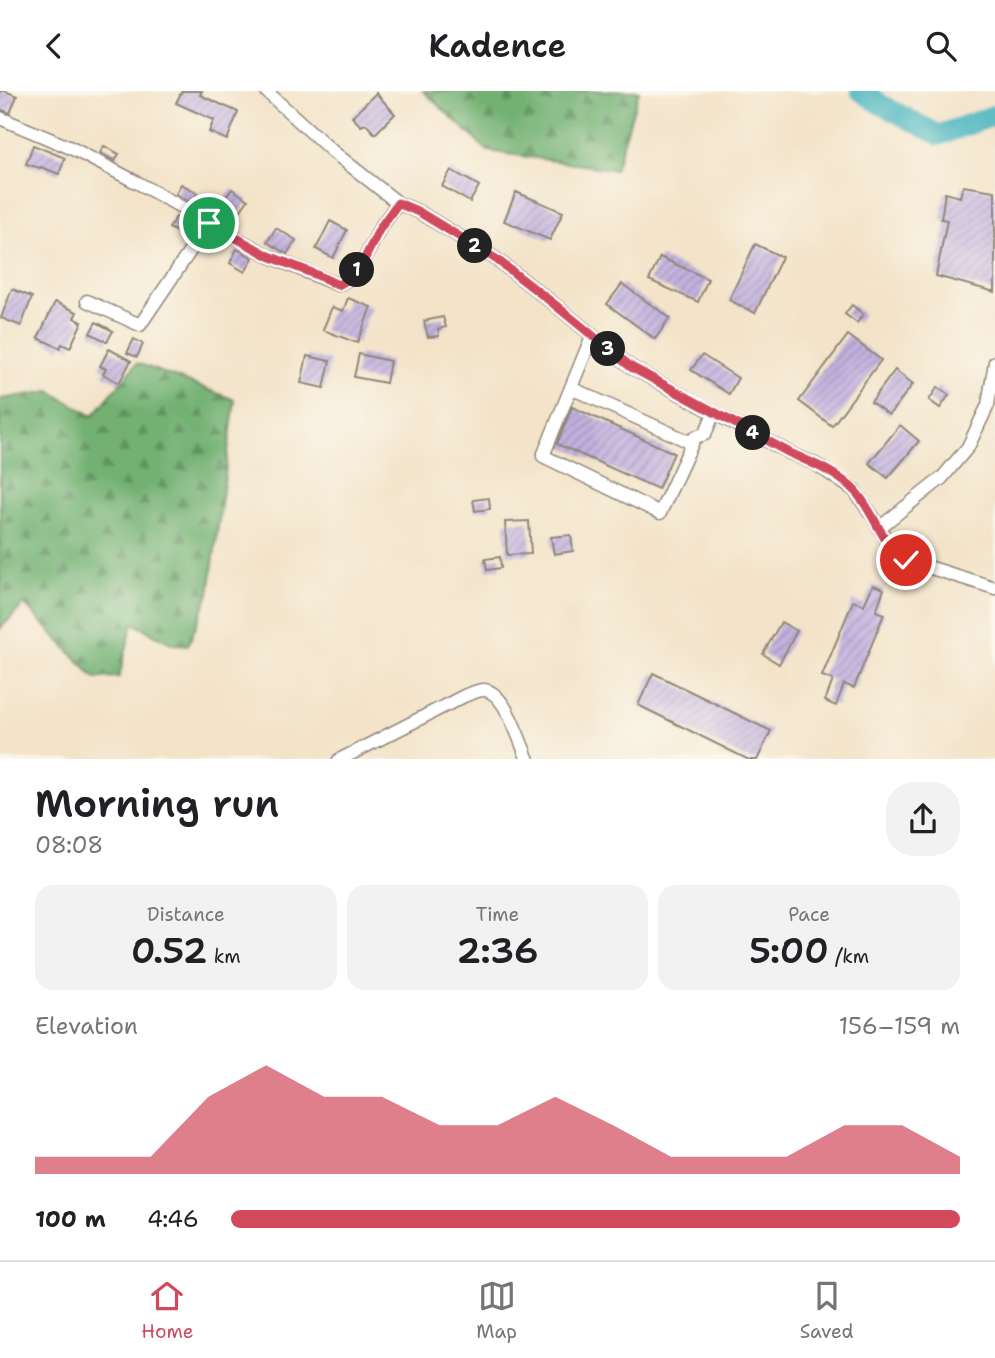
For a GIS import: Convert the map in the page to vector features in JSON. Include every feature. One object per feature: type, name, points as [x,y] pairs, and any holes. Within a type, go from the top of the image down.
[{"type":"street","points":[[266,91],[332,151],[398,203],[419,212],[496,259],[631,367],[834,475],[854,490],[894,553],[906,560],[995,588]]},
{"type":"street","points":[[0,118],[71,148],[269,256],[338,285],[352,277],[363,262],[380,228],[398,203]]},
{"type":"street","points":[[87,301],[140,325],[209,223]]},
{"type":"street","points":[[592,336],[543,456],[660,513],[695,437],[705,434],[714,413]]},
{"type":"street","points":[[879,528],[942,478],[968,447],[988,405],[995,362]]},
{"type":"street","points":[[571,388],[692,443]]},
{"type":"street","points":[[339,759],[466,695],[483,690],[496,694],[507,710],[528,759]]},
{"type":"green space","points":[[423,91],[639,91],[615,170],[488,151]]},
{"type":"green space","points":[[137,363],[235,400],[209,594],[188,645],[173,644],[133,623],[119,677],[95,678],[24,604],[0,629],[0,399],[50,391],[93,416]]},
{"type":"building","points":[[0,91],[17,96],[10,113],[0,109]]},
{"type":"building","points":[[182,91],[202,91],[200,95],[238,112],[227,140],[209,132],[214,120],[176,103]]},
{"type":"building","points":[[376,93],[395,114],[375,134],[366,124],[361,126],[352,117]]},
{"type":"building","points":[[33,145],[65,158],[59,174],[26,164]]},
{"type":"building","points":[[104,146],[119,154],[115,161],[100,153]]},
{"type":"building","points":[[451,170],[479,186],[470,202],[442,186]]},
{"type":"building","points":[[181,184],[198,193],[192,203],[176,194]]},
{"type":"building","points":[[963,186],[995,191],[995,292],[936,276],[947,220],[941,219],[945,193],[960,197]]},
{"type":"building","points":[[232,189],[248,200],[236,217],[220,205]]},
{"type":"building","points":[[516,192],[563,212],[550,240],[504,221]]},
{"type":"building","points":[[176,217],[194,227],[188,238],[169,228]]},
{"type":"building","points":[[330,221],[347,230],[333,258],[316,249]]},
{"type":"building","points":[[276,228],[296,240],[287,254],[267,242]]},
{"type":"building","points":[[755,244],[782,257],[755,313],[729,300]]},
{"type":"building","points":[[237,249],[253,258],[245,272],[230,263]]},
{"type":"building","points":[[660,257],[708,279],[698,302],[649,280]]},
{"type":"building","points":[[622,284],[670,318],[655,339],[607,304]]},
{"type":"building","points":[[12,289],[32,297],[21,326],[1,318]]},
{"type":"building","points":[[348,298],[371,307],[357,343],[323,330],[332,307],[343,311]]},
{"type":"building","points":[[55,302],[77,312],[74,318],[82,322],[70,348],[62,344],[60,348],[38,338]]},
{"type":"building","points":[[852,305],[863,314],[857,323],[845,314]]},
{"type":"building","points":[[443,317],[446,327],[438,329],[439,336],[428,337],[424,321]]},
{"type":"building","points":[[96,322],[113,331],[107,342],[90,333]]},
{"type":"building","points":[[848,335],[881,360],[832,426],[799,401]]},
{"type":"building","points":[[134,339],[143,344],[137,357],[127,353]]},
{"type":"building","points":[[109,349],[131,361],[119,383],[103,374],[106,369],[100,366]]},
{"type":"building","points":[[359,354],[390,361],[386,383],[354,377]]},
{"type":"building","points":[[702,355],[738,378],[729,394],[691,370]]},
{"type":"building","points":[[307,356],[330,361],[324,388],[301,383]]},
{"type":"building","points":[[895,370],[913,384],[889,415],[871,402]]},
{"type":"building","points":[[938,387],[949,395],[940,408],[929,400]]},
{"type":"building","points":[[572,407],[674,453],[658,489],[557,444]]},
{"type":"building","points":[[900,425],[919,441],[888,478],[869,463]]},
{"type":"building","points":[[489,498],[490,509],[475,511],[473,500]]},
{"type":"building","points":[[529,521],[531,554],[507,555],[505,522]]},
{"type":"building","points":[[571,535],[573,551],[554,554],[551,537]]},
{"type":"building","points":[[500,557],[501,568],[487,570],[485,559]]},
{"type":"building","points":[[873,585],[884,589],[876,611],[884,614],[854,688],[844,684],[836,706],[825,701],[833,680],[822,676],[853,601],[864,605]]},
{"type":"building","points":[[781,622],[797,631],[779,664],[763,654]]},
{"type":"building","points":[[653,673],[771,731],[757,759],[747,759],[638,705]]},
{"type":"waterway","points":[[861,91],[939,135],[995,115]]},
{"type":"route","points":[[209,223],[269,256],[338,285],[352,277],[363,262],[380,228],[398,203],[419,212],[496,259],[631,367],[834,475],[854,490],[894,553],[906,560]]}]
